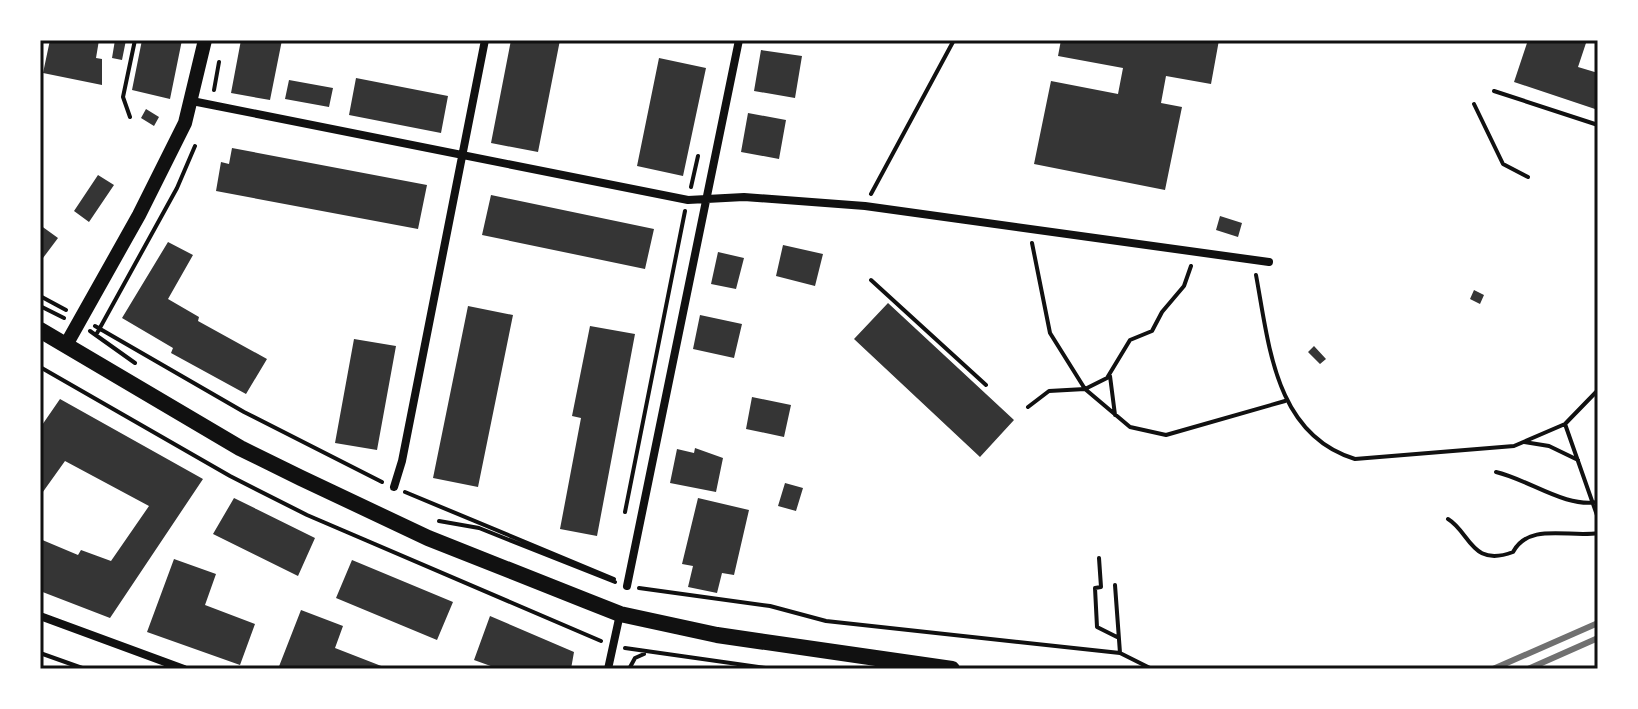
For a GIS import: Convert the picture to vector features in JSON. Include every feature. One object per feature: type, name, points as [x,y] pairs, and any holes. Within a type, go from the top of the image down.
[{"type":"main road","points":[[40,330],[240,448],[314,485],[428,538],[620,614],[717,635],[952,669]]},
{"type":"street","points":[[66,345],[157,181],[192,101],[205,40]]},
{"type":"street","points":[[394,487],[402,461],[485,40]]},
{"type":"street","points":[[627,586],[703,200],[739,40]]},
{"type":"street","points":[[192,101],[688,200],[744,197],[865,206],[1269,262]]},
{"type":"street","points":[[608,669],[620,614]]},
{"type":"street","points":[[40,616],[184,669]]},
{"type":"path","points":[[130,117],[123,97],[135,40]]},
{"type":"path","points":[[865,206],[954,40]]},
{"type":"path","points":[[1494,91],[1598,125]]},
{"type":"path","points":[[1474,104],[1503,164],[1528,177]]},
{"type":"path","points":[[623,524],[688,200]]},
{"type":"path","points":[[1030,229],[1037,281],[1050,333],[1085,389],[1116,418],[1130,427],[1166,435],[1285,401]]},
{"type":"path","points":[[1028,407],[1049,391],[1085,389],[1110,374],[1130,340],[1152,331],[1162,312],[1184,286],[1196,252]]},
{"type":"path","points":[[1253,260],[1269,347],[1285,401],[1313,438],[1336,453],[1355,459],[1514,446],[1565,424],[1598,390]]},
{"type":"path","points":[[871,280],[986,385]]},
{"type":"path","points":[[40,296],[244,412],[394,487],[612,580]]},
{"type":"path","points":[[40,306],[46,309]]},
{"type":"path","points":[[100,329],[96,335],[138,366]]},
{"type":"path","points":[[40,367],[230,476],[307,515],[614,645],[646,653],[773,669]]},
{"type":"path","points":[[1110,374],[1116,418]]},
{"type":"path","points":[[1565,424],[1596,502],[1598,518]]},
{"type":"path","points":[[1524,442],[1549,446],[1578,460]]},
{"type":"path","points":[[1496,472],[1528,481],[1560,499],[1596,502]]},
{"type":"path","points":[[1448,519],[1467,544],[1490,555],[1513,552],[1538,533],[1577,537],[1598,533]]},
{"type":"path","points":[[435,520],[479,528],[627,586],[770,606],[826,621],[1120,653],[1152,669]]},
{"type":"path","points":[[1099,558],[1101,587],[1095,588],[1097,627],[1117,637]]},
{"type":"path","points":[[612,580],[615,567]]},
{"type":"path","points":[[1115,585],[1120,653]]},
{"type":"path","points":[[40,653],[85,669]]},
{"type":"path","points":[[629,669],[635,658],[646,653]]},
{"type":"building","points":[[50,40],[99,40],[96,58],[102,59],[102,85],[43,73]]},
{"type":"building","points":[[115,40],[126,40],[122,60],[112,58]]},
{"type":"building","points":[[142,40],[182,40],[170,99],[132,90]]},
{"type":"building","points":[[241,40],[282,40],[270,100],[231,93]]},
{"type":"building","points":[[511,40],[560,40],[538,152],[491,143]]},
{"type":"building","points":[[1061,40],[1219,40],[1211,84],[1166,76],[1161,103],[1182,107],[1165,190],[1034,164],[1051,81],[1118,94],[1123,68],[1058,56]]},
{"type":"building","points":[[1528,40],[1587,40],[1578,67],[1598,73],[1598,110],[1514,82]]},
{"type":"building","points":[[761,50],[802,56],[795,98],[754,91]]},
{"type":"building","points":[[659,58],[706,68],[683,176],[637,166]]},
{"type":"building","points":[[356,78],[448,96],[441,133],[349,115]]},
{"type":"building","points":[[289,80],[333,88],[329,107],[285,99]]},
{"type":"building","points":[[146,109],[159,117],[154,126],[141,118]]},
{"type":"building","points":[[748,113],[786,120],[779,159],[741,152]]},
{"type":"building","points":[[232,148],[427,185],[418,229],[216,191],[221,162],[229,164]]},
{"type":"building","points":[[98,175],[114,185],[89,222],[74,211]]},
{"type":"building","points":[[491,195],[654,229],[645,269],[482,235]]},
{"type":"building","points":[[1220,216],[1242,223],[1238,237],[1216,230]]},
{"type":"building","points":[[40,225],[58,238],[40,262]]},
{"type":"building","points":[[168,242],[193,255],[168,299],[199,317],[198,321],[267,359],[246,394],[171,353],[173,348],[122,318]]},
{"type":"building","points":[[783,245],[823,254],[815,286],[776,276]]},
{"type":"building","points":[[718,252],[744,258],[736,289],[711,284]]},
{"type":"building","points":[[1474,290],[1484,295],[1480,304],[1470,299]]},
{"type":"building","points":[[888,303],[1014,420],[980,457],[854,339]]},
{"type":"building","points":[[468,306],[513,315],[478,487],[433,478]]},
{"type":"building","points":[[700,315],[742,324],[734,358],[693,349]]},
{"type":"building","points":[[590,326],[635,334],[597,536],[560,529],[581,418],[572,416]]},
{"type":"building","points":[[354,339],[396,346],[377,450],[335,443]]},
{"type":"building","points":[[1314,346],[1326,359],[1320,364],[1308,352]]},
{"type":"building","points":[[752,397],[791,405],[784,437],[746,429]]},
{"type":"building","points":[[60,399],[203,479],[110,618],[40,591],[40,539],[78,555],[81,550],[111,561],[149,506],[65,461],[40,496],[40,428]]},
{"type":"building","points":[[695,448],[723,458],[716,492],[670,483],[677,449],[694,453]]},
{"type":"building","points":[[785,483],[803,488],[796,511],[778,506]]},
{"type":"building","points":[[234,498],[315,538],[298,576],[213,534]]},
{"type":"building","points":[[698,498],[749,510],[734,575],[722,573],[717,593],[688,587],[693,566],[682,564]]},
{"type":"building","points":[[174,559],[216,574],[205,605],[255,624],[240,665],[147,632]]},
{"type":"building","points":[[352,560],[453,602],[437,640],[336,598]]},
{"type":"building","points":[[301,610],[343,626],[335,648],[389,669],[278,669]]},
{"type":"building","points":[[490,616],[574,652],[571,669],[499,669],[474,660]]},
{"type":"railway","points":[[1493,669],[1598,623]]},
{"type":"railway","points":[[1528,669],[1598,638]]}]
